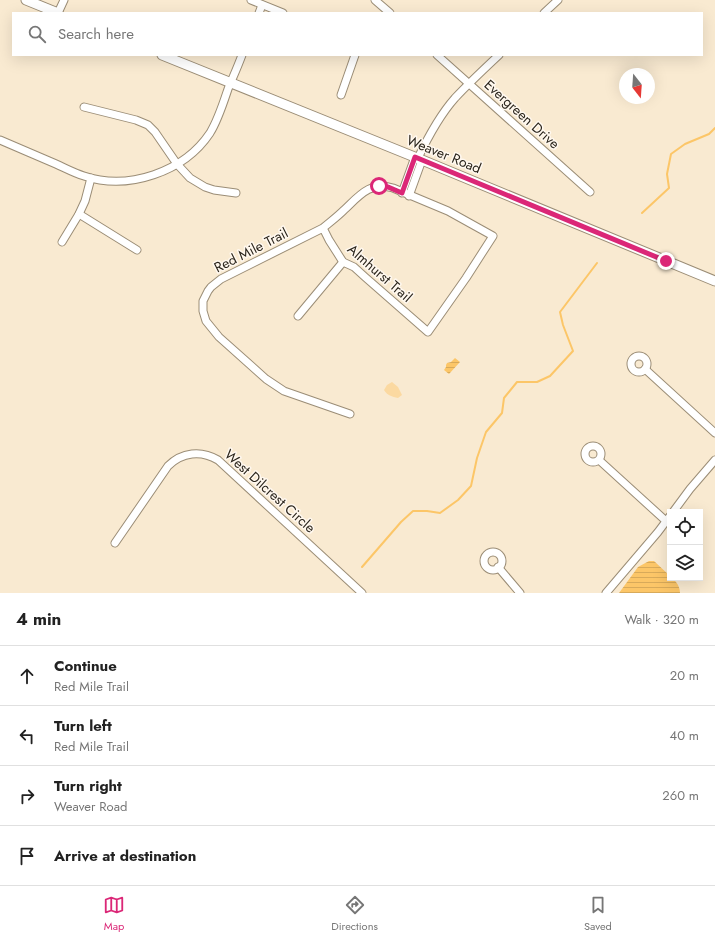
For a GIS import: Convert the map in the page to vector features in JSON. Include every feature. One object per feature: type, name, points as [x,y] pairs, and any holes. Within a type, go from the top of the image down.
[{"type":"main road","points":[[26,0],[56,12]]},
{"type":"main road","name":"Weaver Road","points":[[164,56],[419,158],[715,281]]},
{"type":"street","points":[[58,12],[64,0]]},
{"type":"street","points":[[251,0],[280,12]]},
{"type":"street","points":[[375,0],[381,10]]},
{"type":"street","points":[[545,12],[558,0]]},
{"type":"street","points":[[259,12],[262,5]]},
{"type":"street","points":[[0,140],[91,178],[111,181],[131,180],[152,176],[177,164],[194,152],[209,134],[218,118],[242,56]]},
{"type":"street","points":[[341,95],[355,56]]},
{"type":"street","name":"Evergreen Drive","points":[[438,56],[590,192]]},
{"type":"street","points":[[402,193],[427,140],[441,116],[469,83],[498,56]]},
{"type":"street","points":[[84,107],[136,120],[148,125],[155,132],[177,164],[190,178],[205,187],[214,190],[236,193]]},
{"type":"street","points":[[409,196],[419,158]]},
{"type":"street","points":[[62,242],[79,214],[86,197],[91,178]]},
{"type":"street","name":"Red Mile Trail","points":[[350,414],[284,391],[266,379],[219,337],[208,325],[203,311],[203,301],[211,287],[221,279],[323,228],[367,190],[379,186],[388,187],[448,211],[493,236],[428,332]]},
{"type":"street","points":[[79,214],[137,250]]},
{"type":"street","name":"Almhurst Trail","points":[[323,228],[343,262],[354,267],[365,276],[428,332]]},
{"type":"street","points":[[298,316],[343,262]]},
{"type":"street","points":[[645,369],[715,434]]},
{"type":"street","name":"West Dilcrest Circle","points":[[115,543],[172,462],[192,454],[206,455],[218,460],[362,593]]},
{"type":"street","points":[[599,460],[667,517]]},
{"type":"street","points":[[675,509],[715,460]]},
{"type":"street","points":[[606,593],[667,519]]},
{"type":"street","points":[[498,568],[520,593]]},
{"type":"shaded area","points":[[455,358],[460,362],[449,374],[444,370],[447,363],[451,362]]},
{"type":"shaded area","points":[[392,382],[398,387],[402,395],[398,398],[390,396],[384,390],[387,385]]},
{"type":"shaded area","points":[[649,561],[654,561],[667,573],[667,581],[675,581],[677,583],[680,593],[619,593],[638,567]]},
{"type":"waterway","points":[[642,213],[669,188],[667,174],[671,154],[685,144],[709,134],[715,128]]},
{"type":"waterway","points":[[362,567],[401,522],[413,511],[440,513],[458,500],[471,486],[477,458],[486,432],[502,413],[504,398],[517,382],[537,382],[550,376],[573,351],[563,325],[560,312],[597,263]]},
{"type":"route","points":[[379,186],[393,188],[402,193],[415,157],[666,261]]}]
